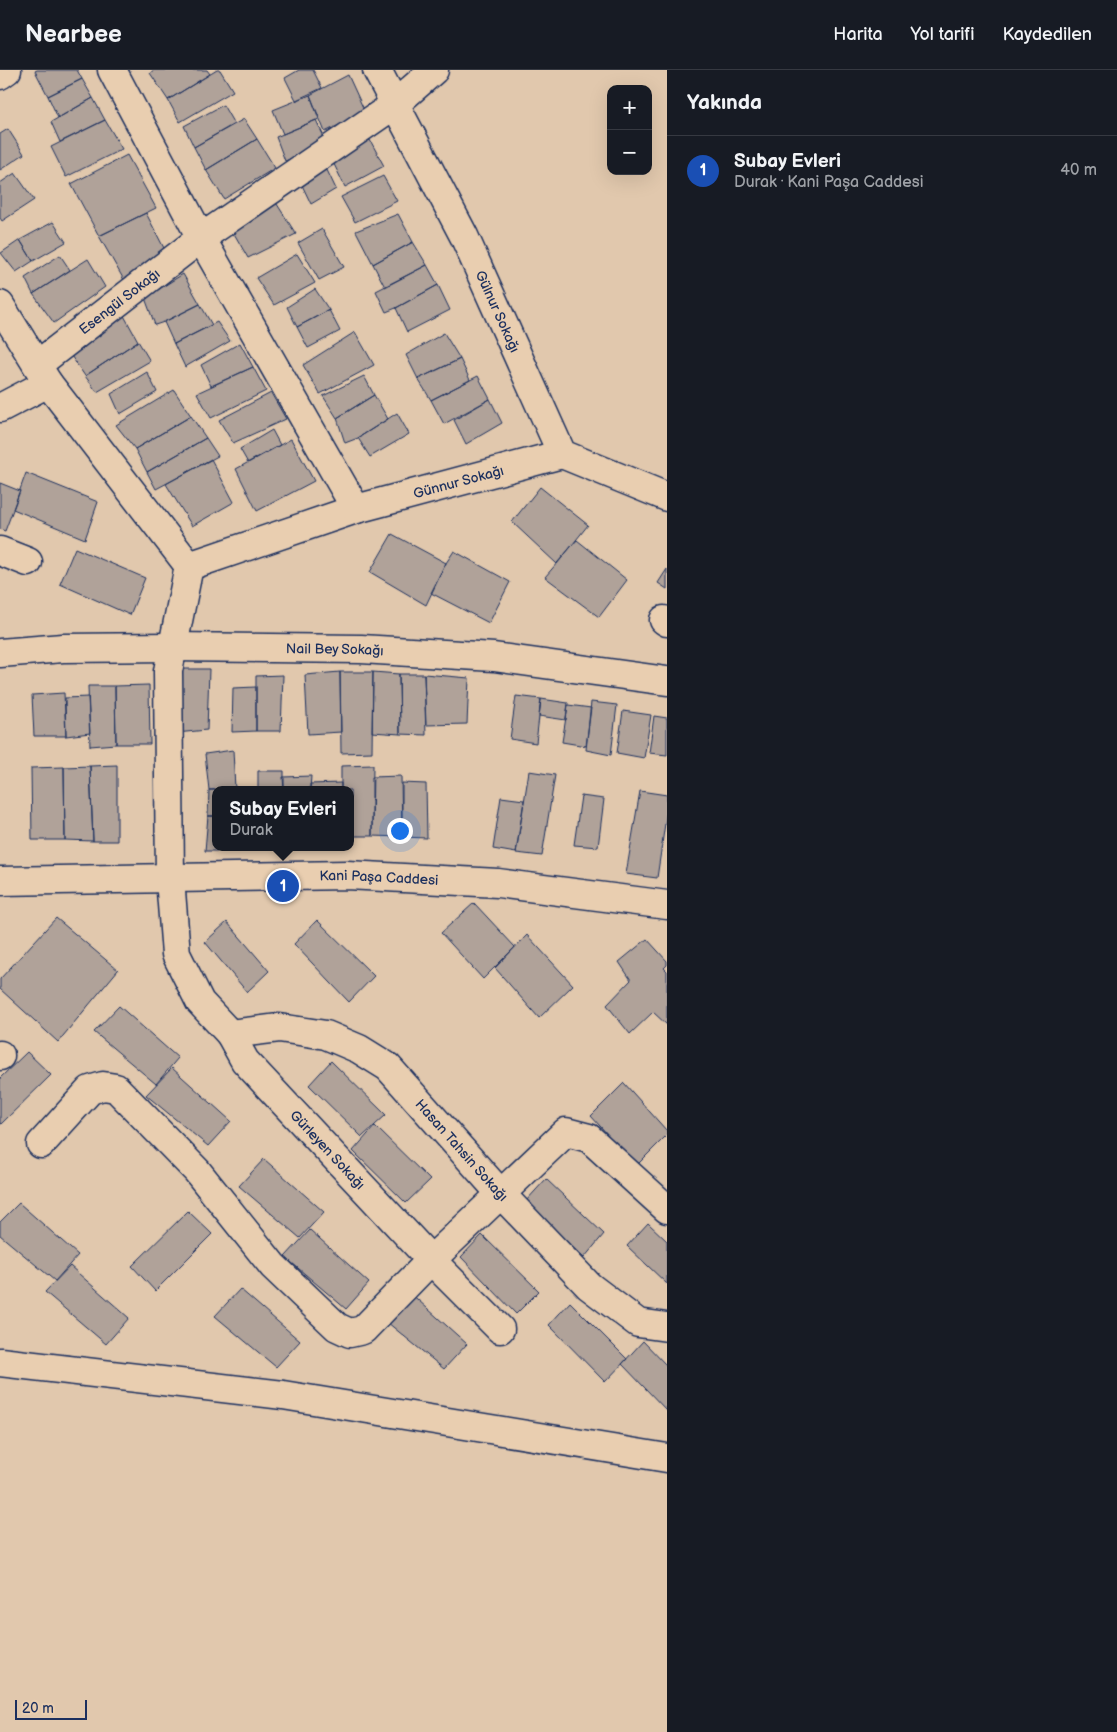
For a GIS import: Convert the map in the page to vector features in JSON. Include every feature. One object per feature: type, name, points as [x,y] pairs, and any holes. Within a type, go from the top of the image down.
[{"type":"street","points":[[0,75],[7,70]]},
{"type":"street","points":[[112,70],[201,238],[356,510]]},
{"type":"street","name":"Gülnur Sokağı","points":[[377,70],[464,236],[562,454]]},
{"type":"street","name":"Esengül Sokağı","points":[[0,408],[201,238],[394,105],[434,70]]},
{"type":"street","points":[[0,305],[42,374],[189,566],[168,671],[170,879]]},
{"type":"street","points":[[562,454],[667,497]]},
{"type":"street","name":"Günnur Sokağı","points":[[189,566],[356,510],[562,454]]},
{"type":"street","points":[[0,551],[28,562]]},
{"type":"street","name":"Nail Bey Sokağı","points":[[0,653],[64,648],[361,649],[494,658],[667,681]]},
{"type":"street","name":"Kani Paşa Caddesi","points":[[0,881],[347,874],[498,883],[667,905]]},
{"type":"street","name":"Gürleyen Sokağı","points":[[170,879],[176,954],[200,1002],[230,1034],[245,1061],[430,1260],[500,1329]]},
{"type":"street","name":"Hasan Tahsin Sokağı","points":[[230,1034],[279,1028],[326,1035],[388,1067],[500,1193],[589,1286],[638,1323],[667,1327]]},
{"type":"street","points":[[41,1144],[90,1090],[103,1086],[116,1088],[197,1171],[273,1266],[337,1327],[350,1333],[363,1330],[430,1260],[566,1132],[589,1138],[667,1209]]},
{"type":"street","points":[[0,1362],[283,1395],[667,1458]]},
{"type":"building","points":[[77,70],[82,79],[48,96],[35,71]]},
{"type":"building","points":[[154,70],[207,70],[210,74],[168,100],[150,73]]},
{"type":"building","points":[[220,70],[233,91],[180,122],[168,100]]},
{"type":"building","points":[[299,70],[313,70],[322,88],[296,100],[285,78]]},
{"type":"building","points":[[348,75],[365,112],[325,132],[310,95]]},
{"type":"building","points":[[82,79],[93,98],[58,118],[48,96]]},
{"type":"building","points":[[310,95],[319,119],[283,134],[273,110]]},
{"type":"building","points":[[93,98],[105,120],[60,142],[51,122]]},
{"type":"building","points":[[223,105],[234,124],[194,147],[184,126]]},
{"type":"building","points":[[244,119],[257,139],[206,170],[194,147]]},
{"type":"building","points":[[105,120],[122,149],[66,177],[51,147]]},
{"type":"building","points":[[316,120],[327,143],[285,161],[276,137]]},
{"type":"building","points":[[8,129],[24,154],[0,170],[0,134]]},
{"type":"building","points":[[257,139],[275,168],[224,199],[206,170]]},
{"type":"building","points":[[370,140],[384,166],[345,187],[331,158]]},
{"type":"building","points":[[127,155],[156,208],[99,236],[71,184]]},
{"type":"building","points":[[326,168],[336,189],[311,204],[301,183]]},
{"type":"building","points":[[15,173],[34,200],[2,221],[0,218],[0,183]]},
{"type":"building","points":[[383,176],[397,201],[355,222],[341,197]]},
{"type":"building","points":[[275,201],[296,234],[248,258],[232,230]]},
{"type":"building","points":[[146,213],[167,254],[124,280],[99,236]]},
{"type":"building","points":[[398,214],[413,242],[373,264],[356,231]]},
{"type":"building","points":[[53,222],[66,242],[33,261],[20,240]]},
{"type":"building","points":[[322,229],[344,267],[319,280],[298,243]]},
{"type":"building","points":[[20,240],[33,261],[16,272],[1,253]]},
{"type":"building","points":[[413,242],[427,265],[385,287],[373,264]]},
{"type":"building","points":[[297,254],[315,283],[274,305],[256,278]]},
{"type":"building","points":[[60,255],[70,270],[33,294],[25,278]]},
{"type":"building","points":[[88,259],[105,287],[54,323],[33,294]]},
{"type":"building","points":[[427,265],[438,285],[386,312],[376,291]]},
{"type":"building","points":[[183,274],[200,304],[155,325],[145,298]]},
{"type":"building","points":[[438,285],[450,310],[407,332],[396,308]]},
{"type":"building","points":[[315,289],[329,310],[297,327],[287,307]]},
{"type":"building","points":[[200,304],[212,325],[174,344],[164,322]]},
{"type":"building","points":[[329,310],[340,331],[308,348],[297,327]]},
{"type":"building","points":[[122,312],[138,341],[85,376],[67,350]]},
{"type":"building","points":[[217,322],[230,341],[185,367],[174,344]]},
{"type":"building","points":[[355,332],[374,365],[320,394],[303,365]]},
{"type":"building","points":[[444,333],[460,359],[418,379],[406,355]]},
{"type":"building","points":[[138,341],[150,361],[97,392],[85,376]]},
{"type":"building","points":[[240,343],[253,367],[211,386],[201,365]]},
{"type":"building","points":[[460,359],[470,380],[431,400],[418,379]]},
{"type":"building","points":[[253,367],[266,391],[211,418],[197,393]]},
{"type":"building","points":[[147,372],[157,392],[120,414],[111,394]]},
{"type":"building","points":[[364,376],[374,395],[337,418],[323,396]]},
{"type":"building","points":[[478,376],[490,399],[444,424],[431,400]]},
{"type":"building","points":[[174,390],[191,416],[135,449],[116,425]]},
{"type":"building","points":[[271,393],[286,419],[233,443],[219,420]]},
{"type":"building","points":[[374,395],[388,419],[358,438],[345,443],[337,418]]},
{"type":"building","points":[[490,399],[502,423],[466,444],[454,420]]},
{"type":"building","points":[[397,413],[409,434],[370,457],[358,438]]},
{"type":"building","points":[[191,416],[206,438],[147,472],[135,449]]},
{"type":"building","points":[[272,430],[280,445],[248,463],[240,449]]},
{"type":"building","points":[[206,438],[218,456],[156,489],[147,472]]},
{"type":"building","points":[[291,439],[314,481],[257,511],[236,469]]},
{"type":"building","points":[[211,459],[234,502],[192,526],[166,484]]},
{"type":"building","points":[[26,473],[98,502],[85,539],[13,509]]},
{"type":"building","points":[[0,483],[20,491],[5,531],[0,529]]},
{"type":"building","points":[[540,487],[588,525],[557,564],[512,522]]},
{"type":"building","points":[[392,534],[446,563],[426,605],[370,572]]},
{"type":"building","points":[[577,540],[627,580],[599,617],[545,577]]},
{"type":"building","points":[[75,548],[145,578],[130,615],[60,584]]},
{"type":"building","points":[[454,551],[510,582],[489,623],[431,593]]},
{"type":"building","points":[[667,569],[667,589],[658,583]]},
{"type":"building","points":[[176,669],[209,669],[207,730],[176,733]]},
{"type":"building","points":[[340,672],[341,732],[308,734],[305,675]]},
{"type":"building","points":[[340,672],[373,672],[372,752],[341,753]]},
{"type":"building","points":[[373,672],[399,674],[400,734],[372,732]]},
{"type":"building","points":[[399,674],[424,674],[426,735],[400,734]]},
{"type":"building","points":[[424,674],[469,678],[467,724],[426,725]]},
{"type":"building","points":[[283,675],[281,731],[256,731],[256,676]]},
{"type":"building","points":[[149,685],[150,744],[116,744],[115,686]]},
{"type":"building","points":[[88,686],[115,686],[116,744],[90,746]]},
{"type":"building","points":[[256,687],[256,731],[232,732],[233,688]]},
{"type":"building","points":[[64,693],[66,736],[34,736],[32,695]]},
{"type":"building","points":[[516,696],[541,699],[536,743],[510,739]]},
{"type":"building","points":[[88,697],[90,733],[66,736],[65,698]]},
{"type":"building","points":[[541,699],[568,703],[566,720],[539,716]]},
{"type":"building","points":[[591,702],[617,705],[611,755],[586,750]]},
{"type":"building","points":[[568,705],[591,708],[586,746],[562,742]]},
{"type":"building","points":[[623,711],[651,715],[644,758],[617,753]]},
{"type":"building","points":[[654,716],[667,718],[667,755],[649,753]]},
{"type":"building","points":[[233,750],[235,786],[212,786],[212,790],[209,790],[205,754]]},
{"type":"building","points":[[117,765],[117,841],[93,841],[90,766]]},
{"type":"building","points":[[373,765],[372,836],[354,836],[354,786],[341,786],[341,766]]},
{"type":"building","points":[[90,766],[93,841],[65,840],[64,767]]},
{"type":"building","points":[[64,767],[65,840],[32,840],[31,768]]},
{"type":"building","points":[[258,771],[284,771],[284,786],[258,786]]},
{"type":"building","points":[[529,771],[555,775],[542,856],[516,853]]},
{"type":"building","points":[[311,776],[310,786],[284,786],[283,777]]},
{"type":"building","points":[[401,776],[402,837],[372,836],[372,777]]},
{"type":"building","points":[[341,783],[341,786],[310,786],[310,784]]},
{"type":"building","points":[[402,783],[426,784],[427,838],[402,837]]},
{"type":"building","points":[[209,790],[212,790],[212,816],[208,816]]},
{"type":"building","points":[[640,791],[667,795],[667,810],[657,878],[626,874]]},
{"type":"building","points":[[581,796],[604,799],[598,847],[574,845]]},
{"type":"building","points":[[501,797],[524,800],[516,853],[493,849]]},
{"type":"building","points":[[208,816],[212,816],[212,851],[205,851]]},
{"type":"building","points":[[474,903],[515,947],[483,979],[441,933]]},
{"type":"building","points":[[56,918],[118,970],[58,1042],[0,989],[0,979]]},
{"type":"building","points":[[317,920],[374,976],[349,1002],[294,944]]},
{"type":"building","points":[[227,922],[269,971],[247,992],[205,942]]},
{"type":"building","points":[[527,935],[573,985],[539,1018],[495,968]]},
{"type":"building","points":[[647,939],[667,961],[667,965],[664,968],[667,971],[667,1025],[653,1012],[630,1034],[607,1005],[631,980],[619,962]]},
{"type":"building","points":[[119,1006],[178,1058],[156,1084],[94,1032]]},
{"type":"building","points":[[27,1052],[51,1075],[0,1125],[0,1078]]},
{"type":"building","points":[[331,1061],[386,1115],[362,1137],[309,1085]]},
{"type":"building","points":[[172,1068],[231,1121],[208,1146],[146,1095]]},
{"type":"building","points":[[624,1083],[667,1131],[667,1135],[636,1166],[591,1116]]},
{"type":"building","points":[[375,1126],[430,1180],[406,1203],[353,1151]]},
{"type":"building","points":[[264,1159],[324,1212],[300,1238],[239,1186]]},
{"type":"building","points":[[546,1179],[604,1234],[584,1258],[525,1202]]},
{"type":"building","points":[[19,1203],[78,1255],[55,1281],[0,1235],[0,1222]]},
{"type":"building","points":[[188,1211],[212,1234],[155,1291],[132,1266]]},
{"type":"building","points":[[648,1223],[667,1241],[667,1284],[627,1246]]},
{"type":"building","points":[[310,1230],[369,1283],[346,1309],[285,1257]]},
{"type":"building","points":[[482,1235],[539,1291],[516,1314],[461,1257]]},
{"type":"building","points":[[70,1266],[129,1318],[106,1344],[45,1292]]},
{"type":"building","points":[[240,1289],[300,1341],[276,1367],[215,1316]]},
{"type":"building","points":[[408,1291],[467,1344],[444,1369],[382,1318]]},
{"type":"building","points":[[570,1302],[627,1359],[605,1382],[549,1325]]},
{"type":"building","points":[[643,1341],[667,1366],[667,1411],[622,1364]]},
{"type":"place","name":"Subay Evleri","points":[[283,886]]}]
